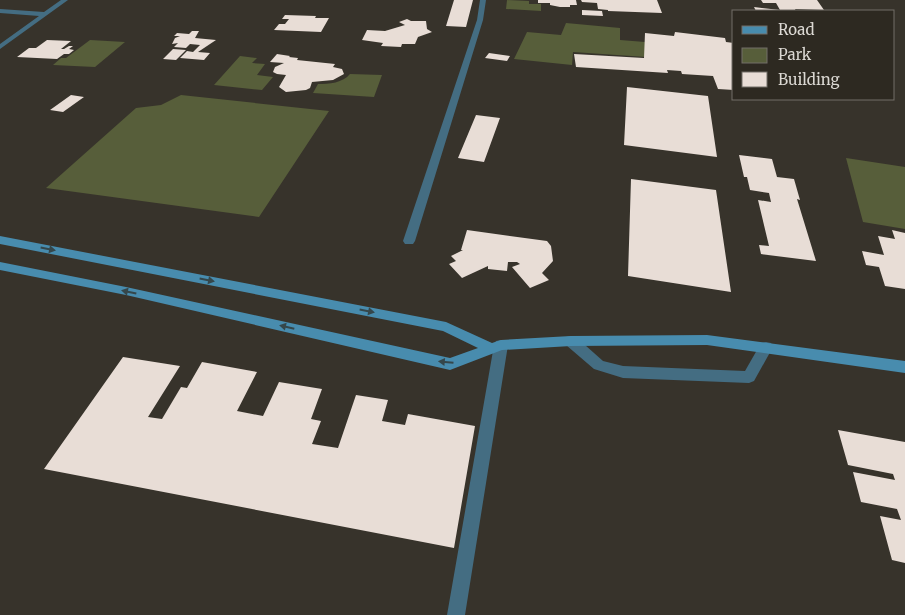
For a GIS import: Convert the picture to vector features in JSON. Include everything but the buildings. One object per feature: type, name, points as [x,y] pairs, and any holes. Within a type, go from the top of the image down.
[{"type":"street","points":[[0,46],[65,0]]},
{"type":"street","points":[[409,241],[480,20],[483,0]]},
{"type":"street","points":[[0,11],[46,14]]},
{"type":"street","points":[[0,240],[446,327],[496,347]]},
{"type":"street","points":[[0,266],[126,291],[450,364],[496,347],[572,341],[707,340],[905,366]]},
{"type":"street","points":[[572,341],[599,365],[623,372],[749,377],[766,347]]},
{"type":"street","points":[[456,615],[496,347]]},
{"type":"green space","points":[[507,0],[529,1],[529,4],[541,4],[541,11],[506,9]]},
{"type":"green space","points":[[566,23],[620,28],[620,40],[645,42],[646,57],[573,52],[572,65],[514,59],[527,32],[561,35]]},
{"type":"green space","points":[[90,40],[125,42],[95,67],[53,65],[61,58],[66,58]]},
{"type":"green space","points":[[240,56],[257,58],[252,63],[265,64],[257,75],[273,77],[262,90],[214,85]]},
{"type":"green space","points":[[350,74],[382,75],[374,97],[313,93],[318,84],[340,81]]},
{"type":"green space","points":[[181,95],[329,111],[259,217],[46,188],[136,108],[161,105]]},
{"type":"green space","points":[[846,158],[905,167],[905,229],[863,222]]}]
